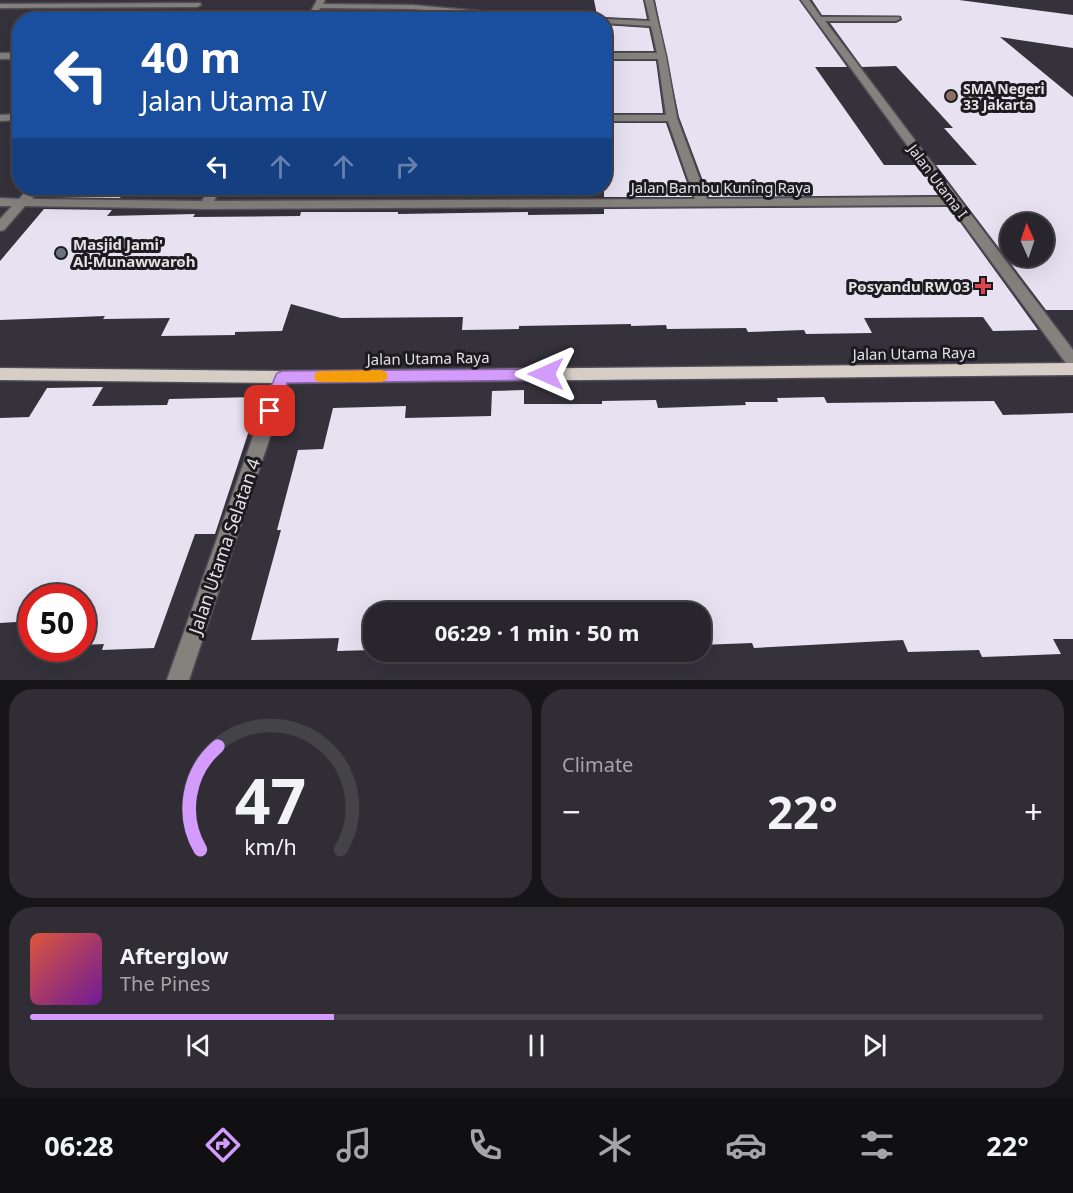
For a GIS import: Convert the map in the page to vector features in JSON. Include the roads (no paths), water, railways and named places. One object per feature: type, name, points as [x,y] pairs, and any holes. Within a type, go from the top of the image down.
[{"type":"main road","name":"Jalan Utama Raya","points":[[0,374],[282,377],[1073,369]]},
{"type":"street","points":[[649,0],[662,56],[672,118],[704,204]]},
{"type":"street","name":"Jalan Utama I","points":[[805,0],[1073,362]]},
{"type":"street","points":[[319,3],[467,12]]},
{"type":"street","points":[[0,6],[196,6]]},
{"type":"street","points":[[819,19],[896,19]]},
{"type":"street","points":[[612,21],[655,24]]},
{"type":"street","points":[[612,56],[662,56]]},
{"type":"street","points":[[612,118],[672,118]]},
{"type":"street","points":[[0,226],[29,195]]},
{"type":"street","points":[[206,205],[211,195]]},
{"type":"street","name":"Jalan Bambu Kuning Raya","points":[[0,202],[206,205],[952,201]]},
{"type":"street","name":"Jalan Utama Selatan 4","points":[[178,680],[282,377]]},
{"type":"place","name":"SMA Negeri 33 Jakarta","points":[[951,96]]},
{"type":"place","name":"Masjid Jami' Al-Munawwaroh","points":[[61,253]]},
{"type":"place","name":"Posyandu RW 03","points":[[983,286]]}]
